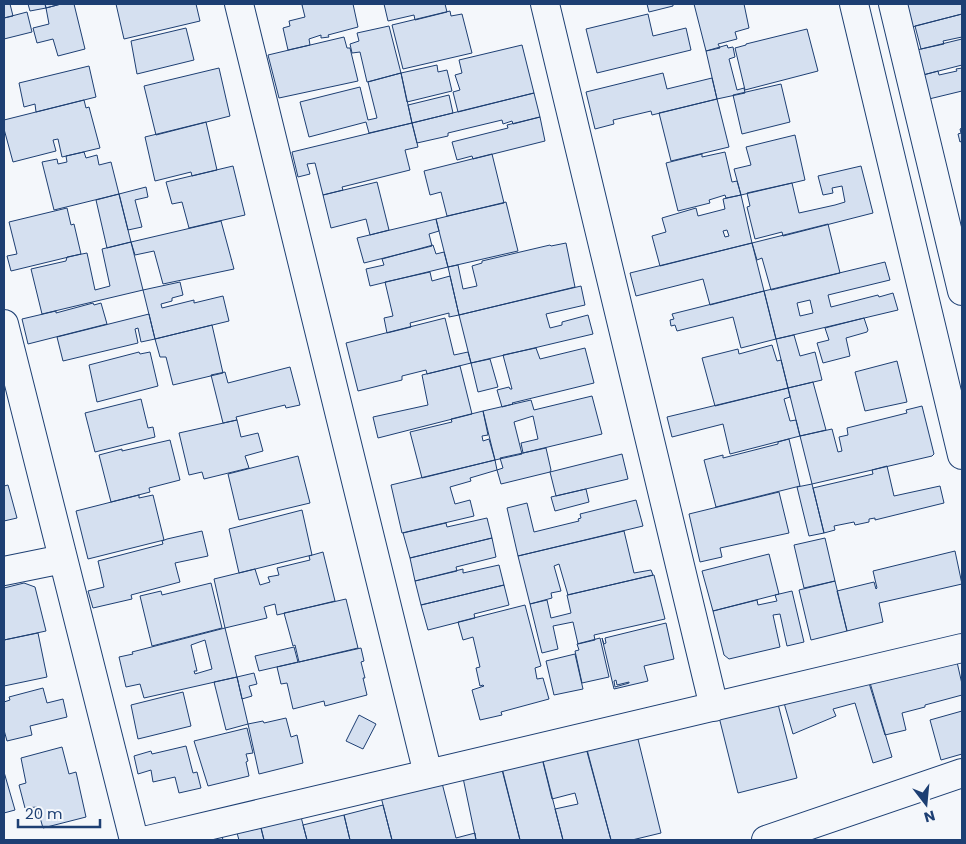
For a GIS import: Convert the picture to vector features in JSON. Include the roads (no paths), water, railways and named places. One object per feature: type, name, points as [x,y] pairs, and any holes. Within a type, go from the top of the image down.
[{"type":"street","points":[[239,4],[428,774]]},
{"type":"street","points":[[545,4],[714,707]]},
{"type":"street","points":[[854,4],[962,455]]},
{"type":"street","points":[[893,4],[962,291]]},
{"type":"street","points":[[4,324],[134,840]]},
{"type":"street","points":[[4,571],[63,559]]},
{"type":"street","points":[[148,840],[962,648]]},
{"type":"street","points":[[766,840],[962,773]]}]
